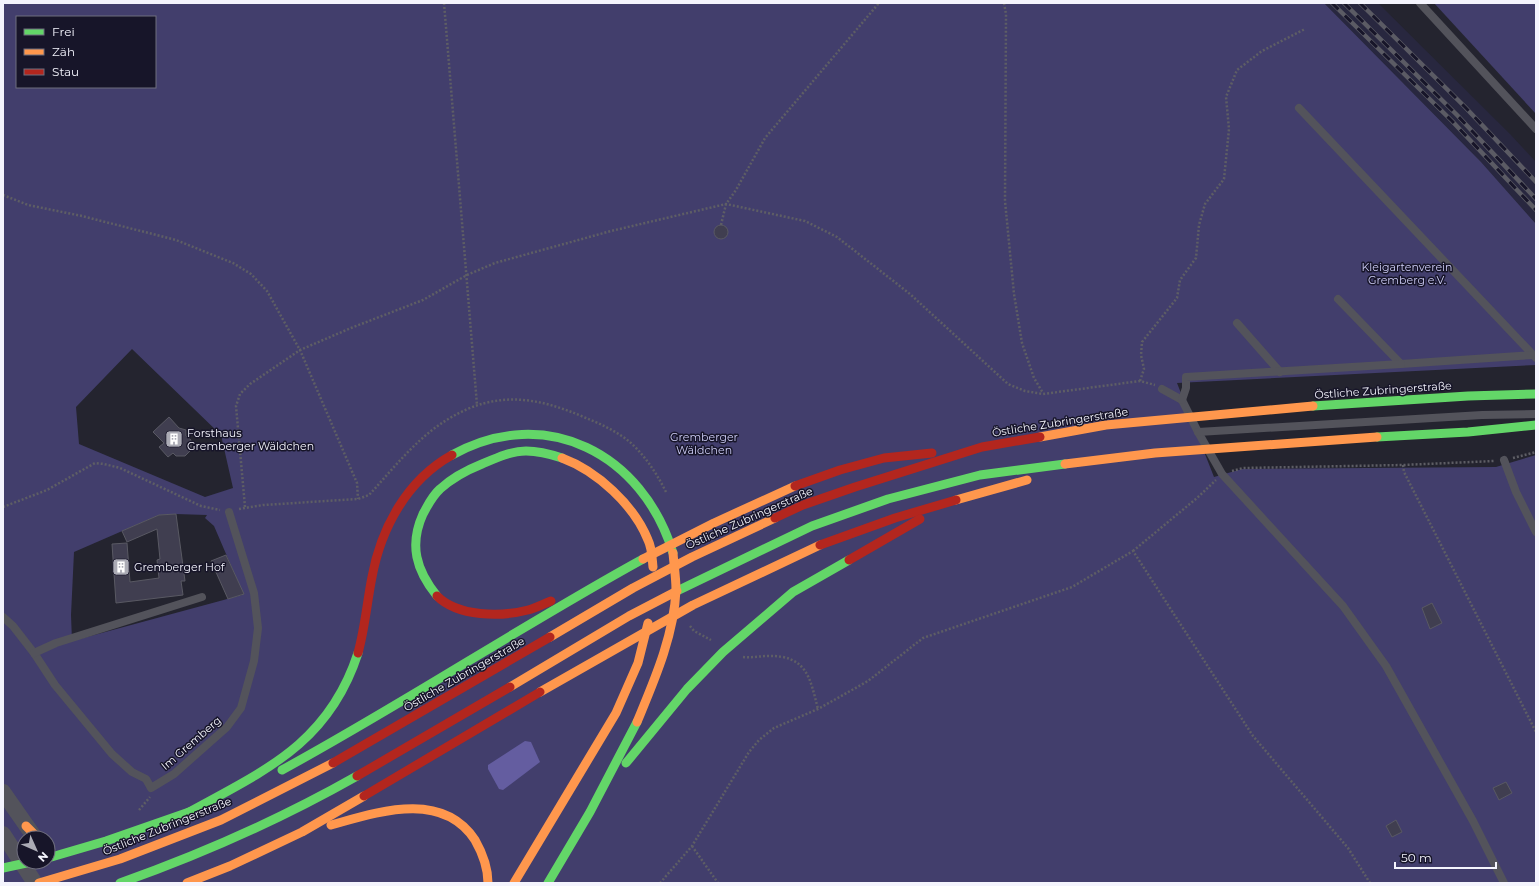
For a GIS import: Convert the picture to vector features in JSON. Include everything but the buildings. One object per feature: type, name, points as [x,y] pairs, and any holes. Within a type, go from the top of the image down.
[{"type":"highway","name":"Östliche Zubringerstraße","points":[[39,883],[120,859],[221,820],[321,770],[633,588],[692,557],[803,505],[855,487],[982,447],[1061,432],[1257,410],[1468,396],[1536,394]]},
{"type":"highway","points":[[120,883],[224,843],[309,803],[398,753],[629,616],[694,582],[812,526],[888,499],[980,475],[1155,453],[1315,441],[1468,432],[1536,425]]},
{"type":"highway","points":[[182,816],[278,762],[305,739],[327,716],[358,655],[369,609],[372,576],[382,541],[402,499],[424,474],[449,456],[484,440],[528,433],[575,441],[608,459],[634,481],[648,496],[658,514],[673,552],[677,578],[675,604],[663,654],[645,706],[600,794],[548,883]]},
{"type":"highway","points":[[56,856],[182,816],[260,781],[315,753],[381,715],[631,564],[750,505],[844,470],[885,458],[982,447]]},
{"type":"highway","points":[[514,883],[616,713],[638,663],[646,636],[652,593],[653,559],[643,528],[631,511],[590,472],[560,456],[525,451],[490,460],[463,472],[434,495],[416,530],[415,558],[428,585],[449,606],[485,614],[523,611],[597,584]]},
{"type":"highway","points":[[187,883],[230,866],[302,832],[620,645],[693,605],[821,545],[895,518],[1092,461]]},
{"type":"highway","points":[[600,794],[686,689],[726,649],[793,592],[946,504]]},
{"type":"highway","points":[[302,832],[379,812],[418,808],[447,814],[470,834],[483,853],[488,874],[488,883]]},
{"type":"highway","points":[[56,858],[80,883]]},
{"type":"highway","points":[[3,868],[16,865]]},
{"type":"street","points":[[3,792],[29,830]]},
{"type":"street","points":[[3,834],[35,883]]},
{"type":"street","points":[[56,869],[66,883]]},
{"type":"lane","points":[[1420,3],[1536,129]]},
{"type":"lane","points":[[1299,108],[1534,356]]},
{"type":"lane","points":[[1338,299],[1401,364]]},
{"type":"lane","points":[[1237,323],[1280,372]]},
{"type":"lane","points":[[1182,400],[1186,388],[1186,378],[1534,356]]},
{"type":"lane","points":[[1162,389],[1182,400],[1222,474],[1343,606],[1386,666],[1473,821],[1504,883]]},
{"type":"lane","points":[[1198,432],[1474,415],[1536,414]]},
{"type":"lane","points":[[1504,460],[1516,492],[1536,532]]},
{"type":"lane","name":"Im Gremberg","points":[[152,788],[174,774],[228,727],[241,708],[254,661],[258,628],[254,593],[229,512]]},
{"type":"lane","points":[[34,653],[56,643],[202,597]]},
{"type":"lane","points":[[3,617],[13,626],[34,653],[55,685],[112,754],[132,772],[146,779],[152,788]]},
{"type":"path","points":[[3,507],[47,490],[94,463],[120,468],[201,506],[229,512],[245,507],[358,499],[369,495],[422,437],[450,418],[477,405],[444,3]]},
{"type":"path","points":[[721,225],[726,204],[736,190],[766,138],[879,3]]},
{"type":"path","points":[[1004,3],[1006,14],[1005,201],[1022,343],[1034,378],[1043,394]]},
{"type":"path","points":[[1140,381],[1144,369],[1141,355],[1142,342],[1177,298],[1180,280],[1196,258],[1199,225],[1205,204],[1224,179],[1229,129],[1226,97],[1238,70],[1262,51],[1305,29]]},
{"type":"path","points":[[3,195],[28,205],[82,216],[176,240],[233,263],[251,274],[267,291],[300,350],[357,483],[358,499]]},
{"type":"path","points":[[245,507],[236,406],[240,394],[250,384],[300,350],[423,300],[467,275],[495,263],[570,242],[726,204],[805,221],[837,237],[910,294],[1008,384],[1025,391],[1043,394],[1140,381],[1150,382],[1162,389]]},
{"type":"path","points":[[660,883],[692,846],[749,752],[759,740],[774,728],[818,709],[868,681],[923,638],[1072,587],[1133,551],[1203,493],[1222,474],[1243,468],[1403,465],[1504,460],[1536,452]]},
{"type":"path","points":[[1403,465],[1407,479],[1536,732]]},
{"type":"path","points":[[1133,551],[1253,736],[1348,848],[1370,883]]},
{"type":"path","points":[[136,811],[142,808],[150,796],[152,788]]},
{"type":"path","points":[[692,846],[718,883]]},
{"type":"shaded area","points":[[1324,3],[1378,3],[1510,134],[1536,162],[1536,224],[1481,162]]},
{"type":"shaded area","points":[[525,741],[531,742],[540,762],[503,790],[499,789],[488,769],[488,765]]},
{"type":"green space","name":"Gremberger Wäldchen","points":[[3,3],[1324,3],[1481,162],[1536,224],[1536,365],[1177,383],[1214,477],[1242,469],[1496,467],[1536,455],[1536,883],[3,883]],"holes":[[[132,349],[221,435],[233,488],[205,497],[79,444],[76,407]],[[159,515],[207,515],[205,518],[214,526],[242,591],[242,595],[72,641],[71,615],[74,552]]]},
{"type":"green space","points":[[1434,3],[1536,3],[1536,114]]},
{"type":"railway","points":[[1332,3],[1452,121],[1536,210]]},
{"type":"railway","points":[[1344,3],[1457,115],[1536,199]]},
{"type":"railway","points":[[1360,3],[1465,107],[1536,182]]},
{"type":"traffic: fast","points":[[1313,406],[1468,396],[1536,394]]},
{"type":"traffic: fast","points":[[1377,437],[1468,432],[1536,425]]},
{"type":"traffic: fast","points":[[452,455],[487,440],[522,434],[555,437],[586,447],[615,465],[639,489],[659,518],[673,553]]},
{"type":"traffic: fast","points":[[437,596],[424,577],[417,557],[416,547],[416,536],[423,514],[437,492],[450,481],[476,466],[520,451],[544,453],[562,458]]},
{"type":"traffic: fast","points":[[677,591],[812,526],[888,499],[980,475],[1065,464]]},
{"type":"traffic: fast","points":[[282,770],[643,559]]},
{"type":"traffic: fast","points":[[626,763],[687,689],[723,652],[793,592],[849,560]]},
{"type":"traffic: fast","points":[[182,816],[264,770],[288,753],[310,734],[329,712],[345,685],[358,653]]},
{"type":"traffic: fast","points":[[548,883],[590,812],[637,722]]},
{"type":"traffic: fast","points":[[120,883],[151,872],[241,835],[299,807],[357,776]]},
{"type":"traffic: fast","points":[[56,856],[106,841],[195,810]]},
{"type":"traffic: fast","points":[[3,868],[16,865]]},
{"type":"traffic: slow","points":[[1040,437],[1106,425],[1313,406]]},
{"type":"traffic: slow","points":[[1065,464],[1155,453],[1377,437]]},
{"type":"traffic: slow","points":[[562,458],[588,471],[601,480],[624,502],[634,514],[648,540],[653,567]]},
{"type":"traffic: slow","points":[[956,500],[1027,480]]},
{"type":"traffic: slow","points":[[643,559],[714,523],[795,486]]},
{"type":"traffic: slow","points":[[550,637],[633,588],[692,557],[775,518]]},
{"type":"traffic: slow","points":[[540,692],[693,605],[820,545]]},
{"type":"traffic: slow","points":[[637,722],[662,658],[671,624],[676,590],[673,553]]},
{"type":"traffic: slow","points":[[510,687],[629,616],[677,591]]},
{"type":"traffic: slow","points":[[514,883],[616,713],[638,663],[648,623]]},
{"type":"traffic: slow","points":[[39,883],[120,859],[221,820],[333,763]]},
{"type":"traffic: slow","points":[[187,883],[230,866],[302,832],[364,796]]},
{"type":"traffic: slow","points":[[331,825],[369,815],[408,809],[427,810],[445,815],[461,824],[475,840],[484,861],[488,883]]},
{"type":"traffic: slow","points":[[26,826],[30,830]]},
{"type":"traffic: jam","points":[[775,518],[803,505],[855,487],[982,447],[1040,437]]},
{"type":"traffic: jam","points":[[795,486],[840,470],[884,458],[932,453]]},
{"type":"traffic: jam","points":[[358,653],[376,559],[389,523],[409,492],[436,465],[452,455]]},
{"type":"traffic: jam","points":[[820,545],[895,518],[956,500]]},
{"type":"traffic: jam","points":[[849,560],[920,519]]},
{"type":"traffic: jam","points":[[437,596],[456,608],[480,614],[505,614],[528,610],[551,601]]},
{"type":"traffic: jam","points":[[333,763],[550,637]]},
{"type":"traffic: jam","points":[[357,776],[510,687]]},
{"type":"traffic: jam","points":[[364,796],[540,692]]},
{"type":"place","name":"Forsthaus Gremberger Wäldchen","points":[[174,439]]},
{"type":"place","name":"Gremberger Hof","points":[[121,567]]},
{"type":"park label","name":"Kleigartenverein Gremberg e.V.","points":[[1407,273]]}]
